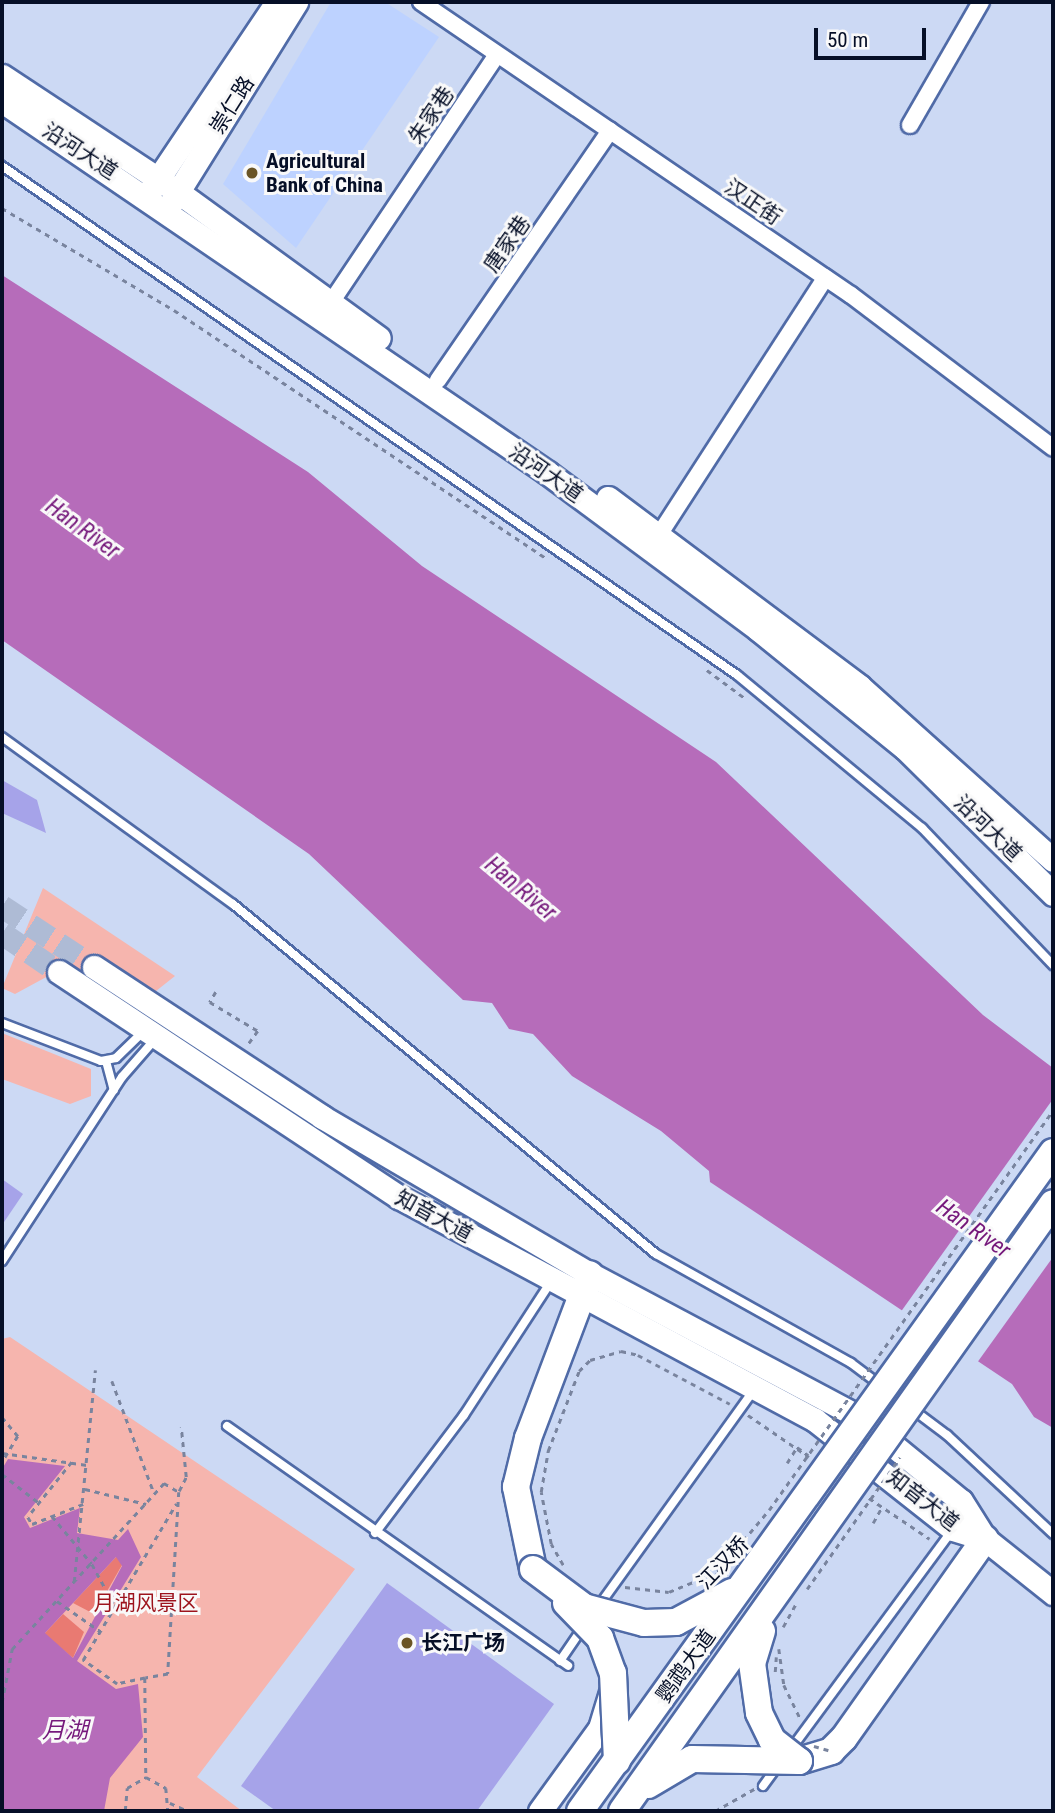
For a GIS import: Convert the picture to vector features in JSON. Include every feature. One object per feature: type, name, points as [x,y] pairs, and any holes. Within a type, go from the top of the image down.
[{"type":"main road","name":"崇仁路","points":[[203,135],[277,2]]},
{"type":"main road","name":"崇仁路","points":[[163,194],[296,2]]},
{"type":"main road","name":"沿河大道","points":[[2,76],[128,161],[163,194],[758,629],[905,748],[1053,894]]},
{"type":"main road","name":"沿河大道","points":[[2,101],[207,217],[659,535],[946,758],[1053,860]]},
{"type":"main road","points":[[128,161],[178,151],[203,135]]},
{"type":"main road","points":[[203,135],[195,175],[207,217]]},
{"type":"main road","name":"知音大道","points":[[94,967],[159,1024],[399,1198],[551,1281],[585,1286],[857,1416],[961,1501],[985,1539]]},
{"type":"main road","name":"知音大道","points":[[60,972],[159,1024],[565,1260],[585,1286],[843,1438],[953,1529],[985,1539]]},
{"type":"main road","name":"鹦鹉大道","points":[[580,1811],[748,1581],[1053,1152]]},
{"type":"main road","name":"鹦鹉大道","points":[[626,1806],[776,1599],[1053,1203]]},
{"type":"main road","points":[[585,1286],[528,1438],[516,1487],[516,1514],[533,1569],[600,1638],[613,1673],[617,1761]]},
{"type":"main road","points":[[626,1806],[692,1759],[802,1753],[837,1744],[985,1539],[1053,1593]]},
{"type":"main road","points":[[533,1569],[584,1607],[644,1623],[676,1622],[748,1581]]},
{"type":"main road","points":[[776,1599],[757,1642],[753,1683],[772,1740],[802,1753]]},
{"type":"main road","points":[[540,1811],[600,1728],[613,1673]]},
{"type":"street","name":"汉正街","points":[[421,2],[825,278],[1053,449]]},
{"type":"street","points":[[910,125],[981,2]]},
{"type":"street","name":"朱家巷","points":[[330,304],[497,55]]},
{"type":"street","name":"唐家巷","points":[[438,380],[610,131]]},
{"type":"street","points":[[659,535],[825,278]]},
{"type":"lane","points":[[2,166],[737,675],[922,828],[1053,965]]},
{"type":"lane","points":[[2,737],[233,904],[656,1254],[851,1363],[947,1435],[1053,1534]]},
{"type":"lane","points":[[2,1023],[106,1061]]},
{"type":"lane","points":[[106,1061],[159,1024]]},
{"type":"lane","points":[[2,1261],[159,1024]]},
{"type":"lane","points":[[106,1061],[114,1090]]},
{"type":"lane","points":[[375,1533],[464,1415],[565,1260]]},
{"type":"lane","points":[[560,1661],[756,1388]]},
{"type":"lane","points":[[227,1426],[375,1533],[568,1666]]},
{"type":"lane","points":[[763,1786],[953,1529]]},
{"type":"path","points":[[2,208],[174,310],[551,562]]},
{"type":"path","points":[[700,665],[756,707]]},
{"type":"path","points":[[216,992],[210,1002],[258,1031],[245,1049]]},
{"type":"path","name":"江汉桥","points":[[698,1591],[718,1572],[808,1455],[1053,1110]]},
{"type":"path","points":[[565,1569],[551,1544],[541,1492],[548,1451],[585,1365],[621,1351],[730,1404]]},
{"type":"path","points":[[74,1583],[84,1504],[95,1370]]},
{"type":"path","points":[[112,1381],[155,1494]]},
{"type":"path","points":[[2,1417],[18,1436],[2,1462]]},
{"type":"path","points":[[178,1502],[114,1604],[83,1660],[117,1684],[168,1674],[178,1502],[186,1477],[181,1427]]},
{"type":"path","points":[[787,1463],[797,1447],[808,1455]]},
{"type":"path","points":[[2,1453],[87,1465]]},
{"type":"path","points":[[777,1688],[778,1646],[796,1604],[902,1454]]},
{"type":"path","points":[[72,1462],[27,1517],[32,1524],[84,1504]]},
{"type":"path","points":[[2,1474],[38,1502]]},
{"type":"path","points":[[2,1702],[12,1649],[115,1540],[164,1483],[179,1492]]},
{"type":"path","points":[[85,1489],[146,1504]]},
{"type":"path","points":[[870,1499],[883,1508],[873,1523]]},
{"type":"path","points":[[52,1516],[92,1564],[114,1604]]},
{"type":"path","points":[[625,1587],[668,1591],[718,1572]]},
{"type":"path","points":[[57,1601],[99,1630]]},
{"type":"path","points":[[778,1646],[784,1685],[808,1726]]},
{"type":"path","points":[[145,1678],[146,1777]]},
{"type":"path","points":[[802,1753],[837,1744]]},
{"type":"path","points":[[125,1811],[127,1788],[146,1777],[161,1782],[170,1803],[168,1811]]},
{"type":"path","points":[[715,1811],[763,1786]]},
{"type":"path","points":[[170,1803],[188,1811]]},
{"type":"shaded area","points":[[331,2],[385,2],[439,37],[296,248],[223,184]]},
{"type":"shaded area","points":[[117,1556],[122,1565],[94,1614],[73,1603]]},
{"type":"shaded area","points":[[63,1614],[84,1632],[73,1658],[44,1634]]},
{"type":"green space","points":[[43,888],[175,976],[151,995],[94,967],[50,975],[15,994],[2,988]]},
{"type":"green space","points":[[2,1033],[91,1069],[91,1096],[70,1104],[2,1079]]},
{"type":"green space","name":"月湖风景区","points":[[10,1337],[355,1569],[197,1777],[242,1811],[2,1811],[2,1339]]},
{"type":"water","name":"Han River","points":[[2,275],[308,472],[422,566],[716,762],[983,1015],[1053,1068],[1053,1428],[1034,1417],[1012,1384],[710,1182],[709,1171],[661,1131],[572,1076],[533,1034],[509,1029],[492,1003],[463,1000],[309,854],[2,640]]},
{"type":"water","name":"月湖","points":[[8,1459],[65,1466],[24,1517],[30,1528],[80,1508],[77,1533],[118,1540],[128,1529],[141,1557],[77,1661],[116,1689],[138,1684],[143,1737],[110,1778],[104,1811],[2,1811],[2,1469]],"holes":[[[116,1557],[122,1566],[73,1658],[45,1633]]]},
{"type":"pier","points":[[1053,1099],[1053,1257],[974,1367],[900,1313]]},
{"type":"building","points":[[2,780],[37,800],[46,833],[2,813]]},
{"type":"building","points":[[2,1179],[23,1194],[2,1225]]},
{"type":"building","name":"长江广场","points":[[387,1583],[554,1704],[477,1811],[276,1811],[241,1786]]},
{"type":"tunnel","points":[[2,906],[94,967]]},
{"type":"tunnel","points":[[2,933],[59,972]]},
{"type":"place","name":"Agricultural Bank of China","points":[[252,173]]},
{"type":"place","name":"长江广场","points":[[407,1643]]}]
